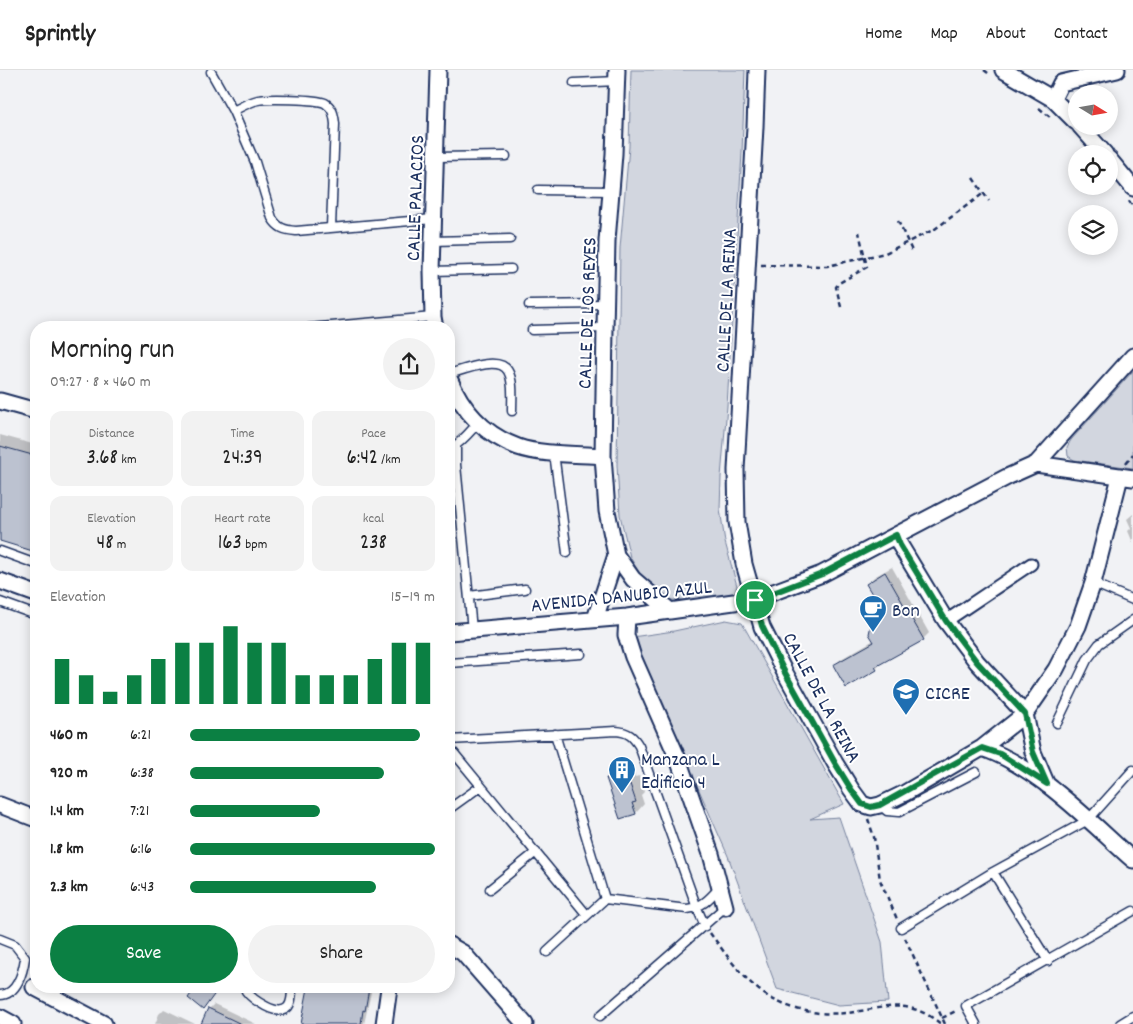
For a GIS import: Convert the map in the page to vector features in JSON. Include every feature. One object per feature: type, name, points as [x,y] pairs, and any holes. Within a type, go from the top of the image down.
[{"type":"street","name":"CALLE PALACIOS","points":[[434,321],[432,241],[438,70]]},
{"type":"street","name":"CALLE DE LA REINA","points":[[757,70],[735,494],[737,522],[744,564],[762,626],[784,671],[835,763],[862,804]]},
{"type":"street","points":[[1053,99],[1061,83],[1117,70]]},
{"type":"street","points":[[998,73],[1053,99],[1068,114]]},
{"type":"street","name":"CALLE DE LOS REYES","points":[[617,76],[605,304],[602,456],[607,511],[616,556],[633,579],[670,611]]},
{"type":"street","points":[[1088,135],[1097,145]]},
{"type":"street","points":[[1118,169],[1133,188]]},
{"type":"street","name":"AVENIDA DANUBIO AZUL","points":[[455,631],[627,617],[755,600],[822,574],[1007,477],[1036,464],[1133,356]]},
{"type":"street","points":[[455,394],[478,423],[497,437],[519,447],[554,453],[602,456]]},
{"type":"street","points":[[0,401],[30,409]]},
{"type":"street","points":[[862,804],[871,807],[880,805],[982,748],[1025,714],[1056,669],[1078,626],[1126,478],[1036,464]]},
{"type":"street","points":[[896,535],[900,545],[946,621],[977,662],[1025,714],[1033,752],[1047,784]]},
{"type":"street","name":"CALLE DE LOS REYES","points":[[595,619],[616,556]]},
{"type":"street","points":[[946,621],[1031,564]]},
{"type":"street","points":[[0,581],[30,592]]},
{"type":"street","points":[[627,617],[626,635],[633,657],[678,758],[699,818],[725,907]]},
{"type":"street","points":[[982,748],[1000,754],[1047,784],[1133,860]]},
{"type":"street","points":[[0,805],[30,817]]},
{"type":"street","points":[[455,949],[462,953],[525,1024]]},
{"type":"street","points":[[45,993],[104,1024]]},
{"type":"street","points":[[384,1024],[387,993]]},
{"type":"street","points":[[0,1017],[13,1024]]},
{"type":"lane","points":[[211,72],[233,111],[254,162],[276,225],[287,230],[433,219]]},
{"type":"lane","points":[[574,83],[617,76]]},
{"type":"lane","points":[[233,111],[252,102],[265,99],[318,101],[330,108],[334,114],[335,124],[331,228]]},
{"type":"lane","points":[[435,157],[506,156]]},
{"type":"lane","points":[[538,190],[611,191]]},
{"type":"lane","points":[[432,241],[510,239]]},
{"type":"lane","points":[[432,271],[511,269]]},
{"type":"lane","points":[[528,305],[605,304]]},
{"type":"lane","points":[[532,330],[605,328]]},
{"type":"lane","points":[[455,372],[484,364],[494,363],[502,365],[508,370],[510,378],[512,410]]},
{"type":"lane","points":[[455,445],[478,423]]},
{"type":"lane","points":[[554,453],[567,553]]},
{"type":"lane","points":[[455,462],[472,630]]},
{"type":"lane","points":[[0,551],[30,562]]},
{"type":"lane","points":[[1093,584],[1133,600]]},
{"type":"lane","points":[[469,596],[525,589]]},
{"type":"lane","points":[[0,602],[30,613]]},
{"type":"lane","points":[[1057,723],[1087,660],[1099,644],[1133,620]]},
{"type":"lane","points":[[455,663],[581,654]]},
{"type":"lane","points":[[455,740],[616,731],[624,732],[634,738],[639,746],[705,926]]},
{"type":"lane","points":[[555,734],[605,899]]},
{"type":"lane","points":[[455,754],[587,915]]},
{"type":"lane","points":[[900,928],[993,872],[1088,820],[1133,770]]},
{"type":"lane","points":[[880,805],[887,811],[899,812],[976,772]]},
{"type":"lane","points":[[455,805],[481,786]]},
{"type":"lane","points":[[490,889],[536,852]]},
{"type":"lane","points":[[993,872],[1048,961]]},
{"type":"lane","points":[[547,952],[605,899],[676,909],[697,908],[704,904],[720,887]]},
{"type":"lane","points":[[600,1016],[725,907]]},
{"type":"lane","points":[[976,1024],[966,1006],[1133,911]]},
{"type":"lane","points":[[0,939],[15,946],[24,958],[24,968],[14,990],[0,996]]},
{"type":"lane","points":[[248,993],[256,1002],[267,1007],[283,1010],[290,1003],[291,993]]},
{"type":"lane","points":[[1120,1024],[1133,1016]]},
{"type":"path","points":[[984,70],[998,73]]},
{"type":"path","points":[[1038,108],[1051,118]]},
{"type":"path","points":[[973,178],[989,202]]},
{"type":"path","points":[[747,265],[827,266],[884,253],[935,229],[984,194]]},
{"type":"path","points":[[898,221],[913,253]]},
{"type":"path","points":[[841,307],[836,288],[839,283],[867,267],[859,232]]},
{"type":"path","points":[[862,804],[874,837],[880,880],[943,1024]]},
{"type":"path","points":[[705,926],[731,961],[753,985],[775,1001],[814,1013],[846,1013],[892,1006],[906,1006],[930,1015],[943,1024]]},
{"type":"path","points":[[942,1018],[966,1006]]},
{"type":"shaded area","points":[[631,70],[745,70],[742,153],[721,477],[720,509],[725,542],[737,586],[735,592],[728,596],[669,600],[658,595],[646,584],[630,557],[620,515],[617,465],[620,248],[629,147]]},
{"type":"shaded area","points":[[1133,371],[1133,468],[1074,460],[1068,456],[1067,447],[1071,440]]},
{"type":"shaded area","points":[[726,620],[742,623],[844,804],[810,819],[839,817],[882,942],[888,1002],[839,1005],[777,989],[728,856],[632,637],[674,631]]},
{"type":"building","points":[[0,446],[30,454],[30,550],[0,541]]},
{"type":"building","points":[[885,572],[924,640],[875,667],[877,670],[846,688],[833,665],[874,642],[869,634],[872,620],[884,614],[866,584]]},
{"type":"building","name":"Manzana L Edificio 4","points":[[623,774],[626,785],[630,784],[636,802],[632,803],[636,814],[620,819],[606,778]]},
{"type":"building","points":[[192,993],[215,993],[203,1010],[188,998]]},
{"type":"building","points":[[307,993],[368,993],[361,1024],[301,1024]]},
{"type":"building","points":[[208,1008],[241,1024],[201,1024]]},
{"type":"place","name":"Bon","points":[[873,633]]},
{"type":"place","name":"CICRE","points":[[906,716]]},
{"type":"place","name":"Manzana L Edificio 4","points":[[622,794]]},
{"type":"route","points":[[896,535],[900,545],[946,621],[977,662],[1025,714],[1033,752],[1047,784],[1000,754],[982,748],[905,793],[880,805],[871,807],[862,804],[835,763],[784,671],[762,626],[755,600],[822,574],[896,535]]}]
